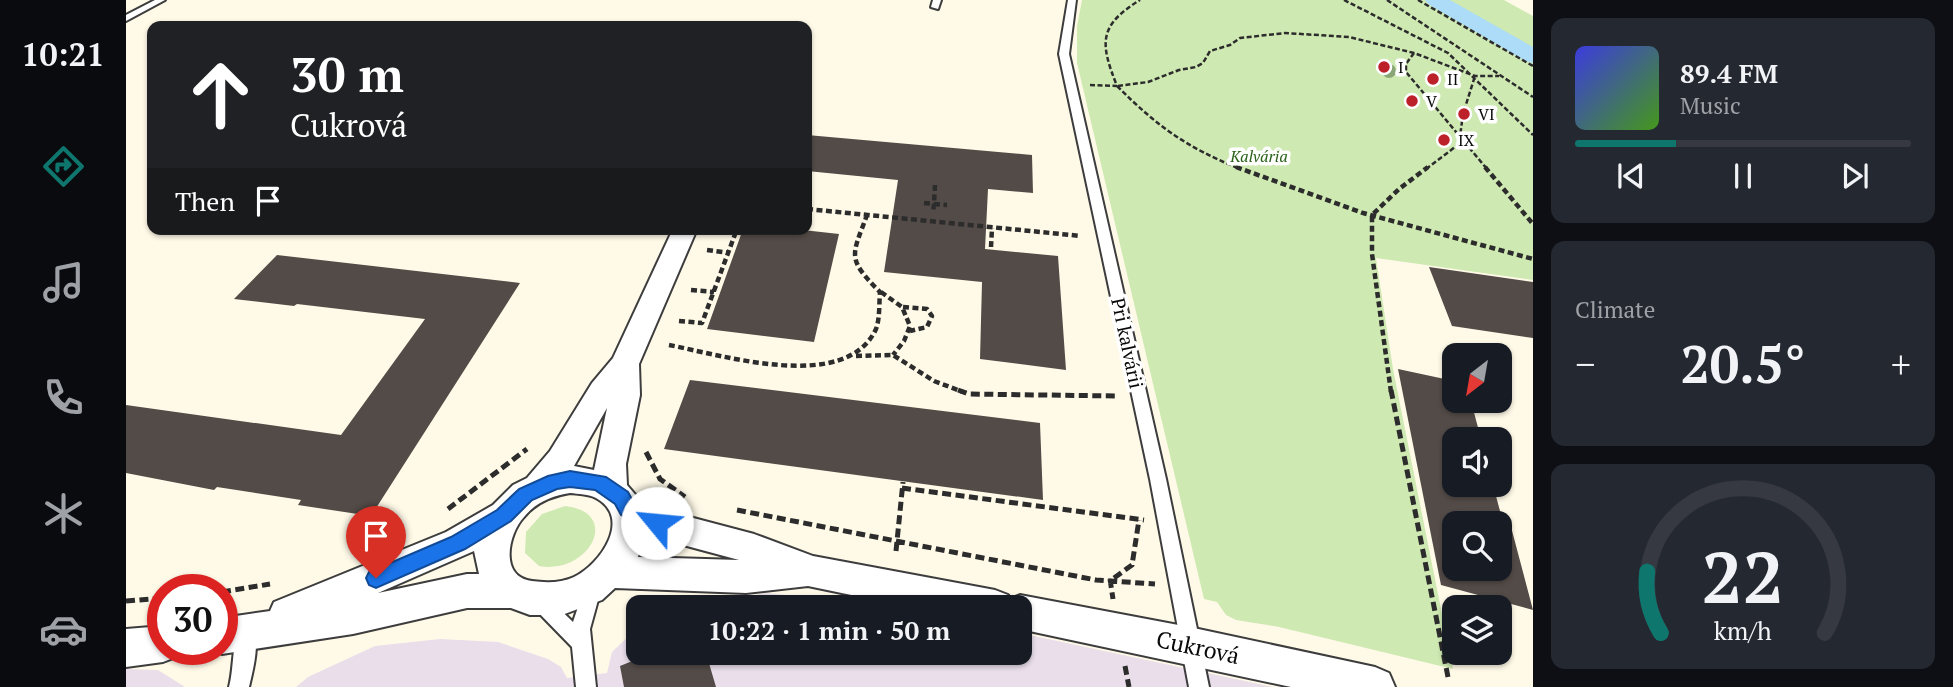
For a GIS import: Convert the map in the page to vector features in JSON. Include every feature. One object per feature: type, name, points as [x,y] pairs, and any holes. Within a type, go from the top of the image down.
[{"type":"street","points":[[525,595],[500,581],[492,566],[491,549],[495,532],[504,516],[519,500],[539,487],[561,460],[602,391],[625,364],[682,235]]},
{"type":"street","points":[[238,632],[353,616],[467,591],[571,596],[601,579],[625,552],[631,530],[610,464],[625,395],[625,364]]},
{"type":"street","points":[[539,487],[570,479],[599,482],[657,523],[754,549],[813,572],[933,595]]},
{"type":"street","points":[[238,631],[458,543],[504,516]]},
{"type":"street","points":[[601,579],[813,572]]},
{"type":"street","name":"Cukrová","points":[[1032,614],[1189,645],[1364,686]]},
{"type":"street","points":[[126,648],[147,646]]},
{"type":"lane","points":[[126,18],[160,0]]},
{"type":"lane","name":"Pri kalvárii","points":[[1072,0],[1064,48],[1158,479],[1199,687]]},
{"type":"lane","points":[[586,687],[585,659],[580,643],[582,620],[601,579]]},
{"type":"lane","points":[[525,595],[580,643]]},
{"type":"lane","points":[[238,650],[243,671],[239,687]]},
{"type":"path","points":[[1140,0],[1111,20],[1104,36],[1105,57],[1117,86],[1168,133],[1235,167],[1306,195],[1471,244],[1533,259]]},
{"type":"path","points":[[1344,0],[1448,53],[1475,76],[1491,96],[1533,135]]},
{"type":"path","points":[[1387,0],[1533,97]]},
{"type":"path","points":[[1418,0],[1533,66]]},
{"type":"path","points":[[1072,85],[1142,85],[1172,75],[1176,71],[1196,67],[1204,63],[1204,58],[1210,51],[1230,46],[1240,38],[1285,33],[1349,37],[1414,53],[1475,76],[1499,76]]},
{"type":"path","points":[[1414,53],[1406,64],[1406,72],[1533,224]]},
{"type":"path","points":[[1448,677],[1395,420],[1372,254],[1372,215],[1399,189],[1459,144],[1462,114],[1475,76]]},
{"type":"path","points":[[933,212],[935,185]]},
{"type":"path","points":[[924,203],[947,205]]},
{"type":"path","points":[[812,210],[1089,237]]},
{"type":"path","points":[[867,215],[855,241],[855,257],[864,274],[880,292],[902,307],[909,319],[909,331],[894,355]]},
{"type":"path","points":[[991,247],[992,228]]},
{"type":"path","points":[[679,321],[702,323],[735,235]]},
{"type":"path","points":[[707,250],[729,253]]},
{"type":"path","points":[[691,290],[714,292]]},
{"type":"path","points":[[855,356],[878,331],[882,312],[880,292]]},
{"type":"path","points":[[902,307],[922,308],[932,316],[927,327],[909,331]]},
{"type":"path","points":[[669,345],[748,362],[787,366],[823,364],[855,356],[894,355],[934,381],[969,394],[1120,397]]},
{"type":"path","points":[[438,517],[538,441]]},
{"type":"path","points":[[646,451],[662,482],[692,499]]},
{"type":"path","points":[[896,551],[903,485],[1142,519]]},
{"type":"path","points":[[726,508],[1096,580],[1110,579],[1178,587]]},
{"type":"path","points":[[1110,579],[1132,565],[1143,510]]},
{"type":"path","points":[[238,589],[273,584]]},
{"type":"path","points":[[126,601],[147,599]]},
{"type":"path","points":[[1124,660],[1129,687]]},
{"type":"shaded area","points":[[766,593],[786,595],[754,595]]},
{"type":"shaded area","points":[[1032,636],[1273,687],[296,687],[308,677],[375,646],[440,639],[498,642],[548,659],[561,667],[567,678],[607,673],[612,652],[626,639],[626,665],[1032,665]]},
{"type":"shaded area","points":[[126,669],[158,670],[185,687],[126,687]]},
{"type":"green space","name":"Kalvária","points":[[1082,0],[1427,0],[1533,63],[1533,280],[1376,258],[1393,369],[1442,614],[1442,665],[1452,665],[1453,669],[1279,627],[1236,620],[1226,615],[1217,602],[1204,599],[1077,63],[1077,26]]},
{"type":"green space","points":[[1439,0],[1504,0],[1533,16],[1533,53]]},
{"type":"green space","points":[[565,506],[582,511],[592,519],[595,530],[592,542],[585,553],[573,561],[557,566],[539,566],[525,553],[526,532],[542,514]]},
{"type":"building","points":[[812,135],[1032,155],[1033,193],[988,189],[985,249],[1058,256],[1066,370],[980,359],[982,282],[884,272],[898,180],[812,171]]},
{"type":"building","points":[[812,231],[839,234],[814,342],[707,329],[741,235],[812,235]]},
{"type":"building","points":[[277,255],[520,283],[371,516],[298,505],[301,500],[217,487],[214,490],[126,473],[126,405],[341,435],[425,319],[234,299]]},
{"type":"building","points":[[1429,267],[1533,282],[1533,338],[1452,326]]},
{"type":"building","points":[[1398,369],[1442,378],[1442,413],[1474,413],[1478,427],[1442,427],[1442,497],[1496,497],[1500,511],[1442,511],[1442,581],[1512,581],[1512,531],[1533,610],[1512,604],[1512,595],[1478,595],[1441,585]]},
{"type":"building","points":[[690,380],[1040,423],[1043,500],[664,449]]},
{"type":"building","points":[[626,664],[710,665],[716,687],[624,687],[620,666]]},
{"type":"waterway","points":[[1435,0],[1533,56]]},
{"type":"place","name":"I","points":[[1384,67]]},
{"type":"place","name":"II","points":[[1433,79]]},
{"type":"place","name":"V","points":[[1412,101]]},
{"type":"place","name":"VI","points":[[1464,114]]},
{"type":"place","name":"IX","points":[[1444,140]]},
{"type":"route","points":[[376,578],[458,543],[504,516],[513,505],[539,487],[570,479],[599,482],[621,498],[628,509],[657,523]]}]
